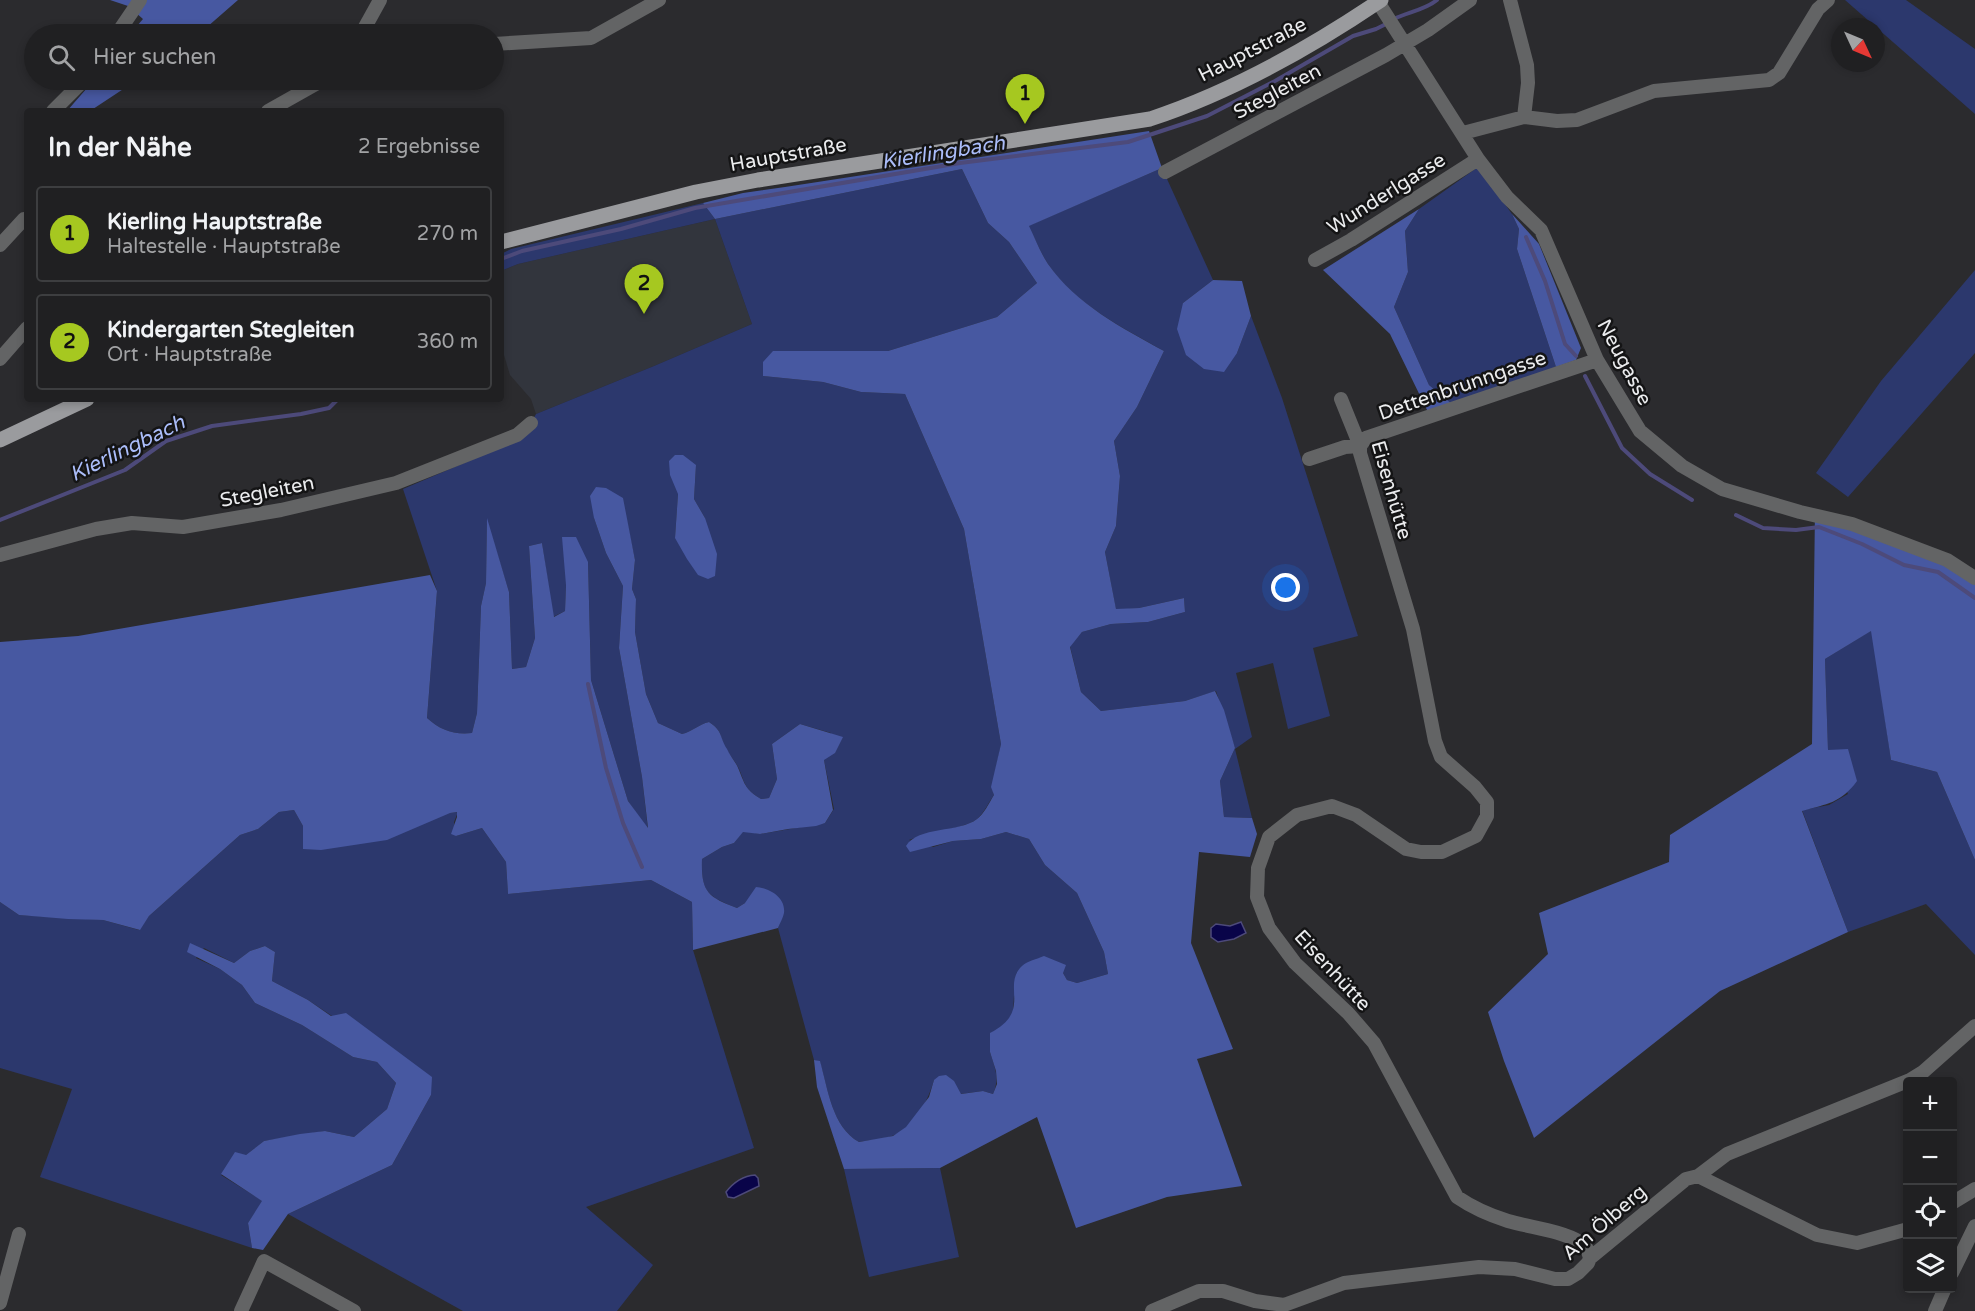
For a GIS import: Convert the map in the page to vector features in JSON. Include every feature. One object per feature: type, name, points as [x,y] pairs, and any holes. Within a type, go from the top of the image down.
[{"type":"main road","name":"Hauptstraße","points":[[504,241],[696,192],[758,180],[1150,119],[1177,110],[1245,80],[1379,1]]},
{"type":"main road","points":[[0,440],[81,402]]},
{"type":"street","points":[[124,24],[140,0]]},
{"type":"street","points":[[367,24],[380,0]]},
{"type":"street","points":[[504,43],[591,38],[659,0]]},
{"type":"street","name":"Stegleiten","points":[[1165,172],[1386,55],[1402,37],[1434,26],[1470,0]]},
{"type":"street","points":[[1510,0],[1527,65],[1528,83],[1524,117]]},
{"type":"street","points":[[1463,133],[1524,117],[1557,121],[1577,120],[1654,91],[1769,80],[1779,74],[1818,9],[1827,0]]},
{"type":"street","name":"Neugasse","points":[[1379,1],[1478,159],[1507,197],[1542,230],[1597,360],[1640,431],[1682,466],[1727,490],[1800,512],[1852,524],[1947,560],[1975,578]]},
{"type":"street","points":[[56,108],[74,90]]},
{"type":"street","points":[[273,108],[305,90]]},
{"type":"street","name":"Wunderlgasse","points":[[1315,260],[1352,240],[1478,159]]},
{"type":"street","points":[[0,245],[24,219]]},
{"type":"street","points":[[0,359],[24,331]]},
{"type":"street","name":"Dettenbrunngasse","points":[[1309,459],[1346,447],[1360,446],[1366,438],[1597,360]]},
{"type":"street","name":"Eisenhütte","points":[[1341,399],[1360,446],[1360,453],[1413,629],[1435,741],[1441,757],[1475,788],[1486,802],[1487,816],[1476,836],[1458,846],[1442,852],[1421,852],[1406,849],[1356,815],[1332,806],[1297,815],[1269,837],[1258,868],[1257,897],[1269,928],[1295,963],[1348,1013],[1374,1043],[1457,1197],[1477,1210],[1582,1243],[1587,1248],[1590,1257]]},
{"type":"street","name":"Stegleiten","points":[[0,555],[96,529],[132,523],[183,527],[281,510],[396,483],[517,435],[531,423]]},
{"type":"street","name":"Am Ölberg","points":[[1152,1311],[1199,1291],[1223,1291],[1286,1308],[1344,1283],[1479,1267],[1515,1269],[1555,1279],[1568,1279],[1588,1263],[1590,1257],[1686,1179],[1698,1176],[1727,1154],[1910,1080],[1923,1072],[1975,1026]]},
{"type":"street","points":[[1698,1176],[1818,1235],[1857,1243],[1903,1230]]},
{"type":"street","points":[[1957,1200],[1975,1189]]},
{"type":"street","points":[[1957,1264],[1975,1226]]},
{"type":"street","points":[[0,1303],[19,1234]]},
{"type":"street","points":[[241,1311],[264,1261],[354,1311]]},
{"type":"street","points":[[1935,1311],[1943,1293]]},
{"type":"shaded area","points":[[110,0],[238,0],[210,24],[139,24],[143,19],[128,6]]},
{"type":"shaded area","points":[[1845,0],[1906,0],[1975,49],[1975,114],[1885,35],[1885,18],[1866,18]]},
{"type":"shaded area","points":[[85,90],[122,90],[95,108],[70,108]]},
{"type":"shaded area","points":[[1149,131],[1162,168],[1029,226],[1048,264],[1072,291],[1101,314],[1164,351],[1137,407],[1114,441],[1120,476],[1116,526],[1105,552],[1116,609],[1139,608],[1184,598],[1185,612],[1148,622],[1111,624],[1082,632],[1070,647],[1081,692],[1101,711],[1185,701],[1215,691],[1224,710],[1235,748],[1220,781],[1224,817],[1252,818],[1257,834],[1250,857],[1199,852],[1191,943],[1233,1049],[1197,1059],[1242,1186],[1167,1197],[1076,1228],[1037,1117],[940,1168],[844,1169],[817,1087],[814,1060],[820,1061],[832,1106],[850,1135],[859,1142],[893,1136],[906,1127],[929,1097],[934,1080],[939,1076],[946,1075],[954,1081],[961,1094],[983,1091],[993,1094],[997,1084],[996,1071],[990,1052],[990,1033],[1003,1025],[1010,1016],[1016,974],[1024,964],[1044,956],[1066,965],[1063,973],[1067,980],[1077,983],[1108,974],[1104,952],[1077,893],[1045,865],[1029,839],[1006,832],[981,839],[953,841],[910,852],[906,846],[920,835],[960,826],[980,817],[994,795],[991,787],[1001,744],[964,529],[905,394],[861,392],[823,382],[763,376],[763,362],[773,351],[888,351],[997,317],[1037,283],[1009,242],[988,223],[962,169],[715,219],[703,203],[743,193]]},
{"type":"shaded area","points":[[1478,167],[1512,214],[1519,229],[1517,249],[1556,367],[1452,404],[1429,385],[1394,307],[1408,272],[1405,231],[1419,209]]},
{"type":"shaded area","points":[[1162,168],[1213,280],[1183,303],[1237,353],[1251,316],[1282,398],[1358,636],[1313,648],[1330,716],[1288,729],[1273,663],[1236,673],[1252,737],[1235,749],[1252,818],[1224,817],[1220,781],[1235,748],[1216,691],[1185,701],[1101,711],[1081,692],[1070,646],[1082,632],[1111,624],[1148,622],[1185,612],[1184,598],[1139,608],[1116,610],[1105,552],[1116,526],[1120,476],[1114,441],[1137,407],[1164,351],[1101,314],[1072,291],[1048,264],[1028,226]]},
{"type":"shaded area","points":[[962,169],[988,223],[1009,242],[1037,283],[997,317],[888,351],[774,351],[763,376],[823,382],[861,392],[905,394],[964,529],[1001,744],[992,787],[994,795],[980,817],[964,825],[909,840],[933,847],[953,841],[981,839],[1006,832],[1029,839],[1045,865],[1077,893],[1104,952],[1108,974],[1077,983],[1067,980],[1063,973],[1014,996],[1013,1013],[990,1052],[996,1078],[993,1094],[983,1091],[960,1094],[934,1080],[924,1105],[907,1127],[892,1136],[880,1139],[859,1142],[843,1127],[832,1106],[820,1062],[814,1060],[778,928],[784,911],[745,903],[737,908],[712,896],[703,879],[702,859],[734,843],[743,831],[760,834],[825,823],[834,809],[824,760],[831,733],[800,724],[772,744],[777,779],[769,798],[761,799],[747,787],[719,731],[709,722],[682,734],[658,723],[646,694],[635,632],[636,599],[632,589],[635,560],[624,508],[594,518],[606,553],[623,586],[619,648],[642,777],[648,830],[628,801],[591,680],[588,562],[566,585],[565,611],[553,617],[542,543],[529,546],[535,638],[526,667],[512,669],[509,592],[487,521],[486,583],[481,606],[477,713],[472,733],[448,731],[427,718],[437,591],[403,489],[523,438],[536,414],[752,324],[715,219]],"holes":[[[696,465],[694,499],[705,518],[675,538],[678,494]]]},
{"type":"shaded area","points":[[703,203],[715,219],[518,264],[504,270],[504,252]]},
{"type":"shaded area","points":[[1419,209],[1405,231],[1408,272],[1394,307],[1429,385],[1452,404],[1428,412],[1390,334],[1323,270]]},
{"type":"shaded area","points":[[1512,214],[1539,244],[1581,348],[1576,360],[1556,367],[1517,249],[1519,229]]},
{"type":"shaded area","points":[[715,219],[752,324],[536,414],[531,399],[510,375],[504,355],[504,270],[518,264]]},
{"type":"shaded area","points":[[1975,270],[1975,353],[1848,497],[1816,473],[1881,381]]},
{"type":"shaded area","points":[[1213,280],[1242,281],[1251,316],[1237,353],[1224,372],[1204,369],[1186,355],[1177,329],[1183,303]]},
{"type":"shaded area","points":[[675,455],[683,455],[696,465],[694,499],[705,518],[717,554],[715,576],[708,579],[698,575],[675,538],[678,494],[670,475],[669,461]]},
{"type":"shaded area","points":[[596,487],[606,488],[623,498],[635,560],[632,589],[636,599],[635,632],[646,694],[658,723],[682,734],[709,722],[719,731],[747,787],[761,799],[769,798],[777,779],[772,744],[800,724],[843,737],[835,753],[824,760],[833,810],[825,823],[760,834],[743,832],[734,843],[702,859],[705,886],[712,896],[719,900],[737,908],[745,903],[756,887],[776,894],[784,907],[784,915],[778,928],[693,950],[692,902],[651,880],[508,894],[506,862],[482,828],[456,836],[451,834],[457,812],[387,840],[321,850],[303,849],[303,826],[294,810],[279,812],[258,829],[240,835],[149,916],[140,930],[103,920],[19,915],[0,902],[0,642],[78,636],[430,575],[437,591],[427,718],[448,731],[472,733],[477,713],[481,606],[486,583],[487,518],[509,592],[512,669],[526,667],[535,638],[529,546],[542,543],[554,617],[565,611],[566,585],[562,537],[576,537],[588,562],[591,680],[628,801],[648,828],[642,777],[619,648],[623,586],[606,553],[594,518],[590,496]]},
{"type":"shaded area","points":[[1815,510],[1975,573],[1975,860],[1937,772],[1891,760],[1871,631],[1825,659],[1828,750],[1848,749],[1857,781],[1839,798],[1802,811],[1848,932],[1720,991],[1534,1138],[1488,1012],[1548,954],[1539,913],[1669,862],[1670,835],[1812,744]]},
{"type":"shaded area","points":[[1872,630],[1891,760],[1937,772],[1975,860],[1975,955],[1926,904],[1848,932],[1802,810],[1829,805],[1848,794],[1828,751],[1825,659]]},
{"type":"shaded area","points":[[294,810],[303,826],[458,812],[454,822],[456,836],[482,828],[506,862],[508,894],[651,880],[692,902],[693,950],[754,1148],[586,1207],[653,1265],[617,1311],[463,1311],[288,1214],[392,1165],[431,1095],[332,1016],[272,981],[275,952],[265,946],[250,951],[234,963],[204,948],[196,958],[220,969],[242,985],[255,1003],[302,1025],[353,1057],[377,1062],[396,1083],[387,1109],[354,1137],[325,1131],[264,1141],[221,1175],[263,1201],[248,1223],[252,1248],[40,1177],[72,1089],[0,1068],[0,902],[19,915],[103,920],[139,930],[149,916],[240,835],[258,829],[279,812]]},
{"type":"shaded area","points":[[1241,922],[1246,933],[1234,939],[1218,942],[1211,937],[1211,928],[1216,924],[1230,926]]},
{"type":"shaded area","points":[[190,943],[234,963],[250,951],[265,946],[275,952],[272,981],[308,1000],[331,1016],[346,1013],[432,1077],[431,1095],[392,1165],[288,1214],[263,1250],[252,1248],[248,1223],[262,1201],[221,1174],[235,1152],[246,1155],[264,1141],[300,1134],[325,1131],[354,1137],[387,1109],[396,1083],[377,1062],[353,1057],[302,1025],[255,1003],[242,985],[220,969],[187,952]]},
{"type":"shaded area","points":[[940,1168],[959,1257],[869,1277],[844,1169]]},
{"type":"shaded area","points":[[755,1175],[759,1186],[734,1198],[728,1197],[726,1192],[735,1183],[742,1178]]},
{"type":"waterway","name":"Kierlingbach","points":[[1394,19],[1437,0]]},
{"type":"waterway","name":"Kierlingbach","points":[[504,258],[522,251],[621,229],[695,208],[960,163],[1128,142],[1207,116],[1275,81],[1353,36],[1388,23]]},
{"type":"waterway","points":[[1526,237],[1545,281],[1565,344],[1576,356]]},
{"type":"waterway","points":[[1585,376],[1622,448],[1650,474],[1692,500]]},
{"type":"waterway","name":"Kierlingbach","points":[[0,520],[125,470],[166,441],[212,426],[329,408],[335,402]]},
{"type":"waterway","points":[[1736,515],[1763,528],[1796,530],[1819,527],[1862,544],[1904,565],[1938,572],[1975,598]]},
{"type":"waterway","points":[[588,684],[606,768],[623,823],[642,867]]},
{"type":"place","name":"Kierling Hauptstraße","points":[[1025,124]]},
{"type":"place","name":"Kindergarten Stegleiten","points":[[644,314]]}]
